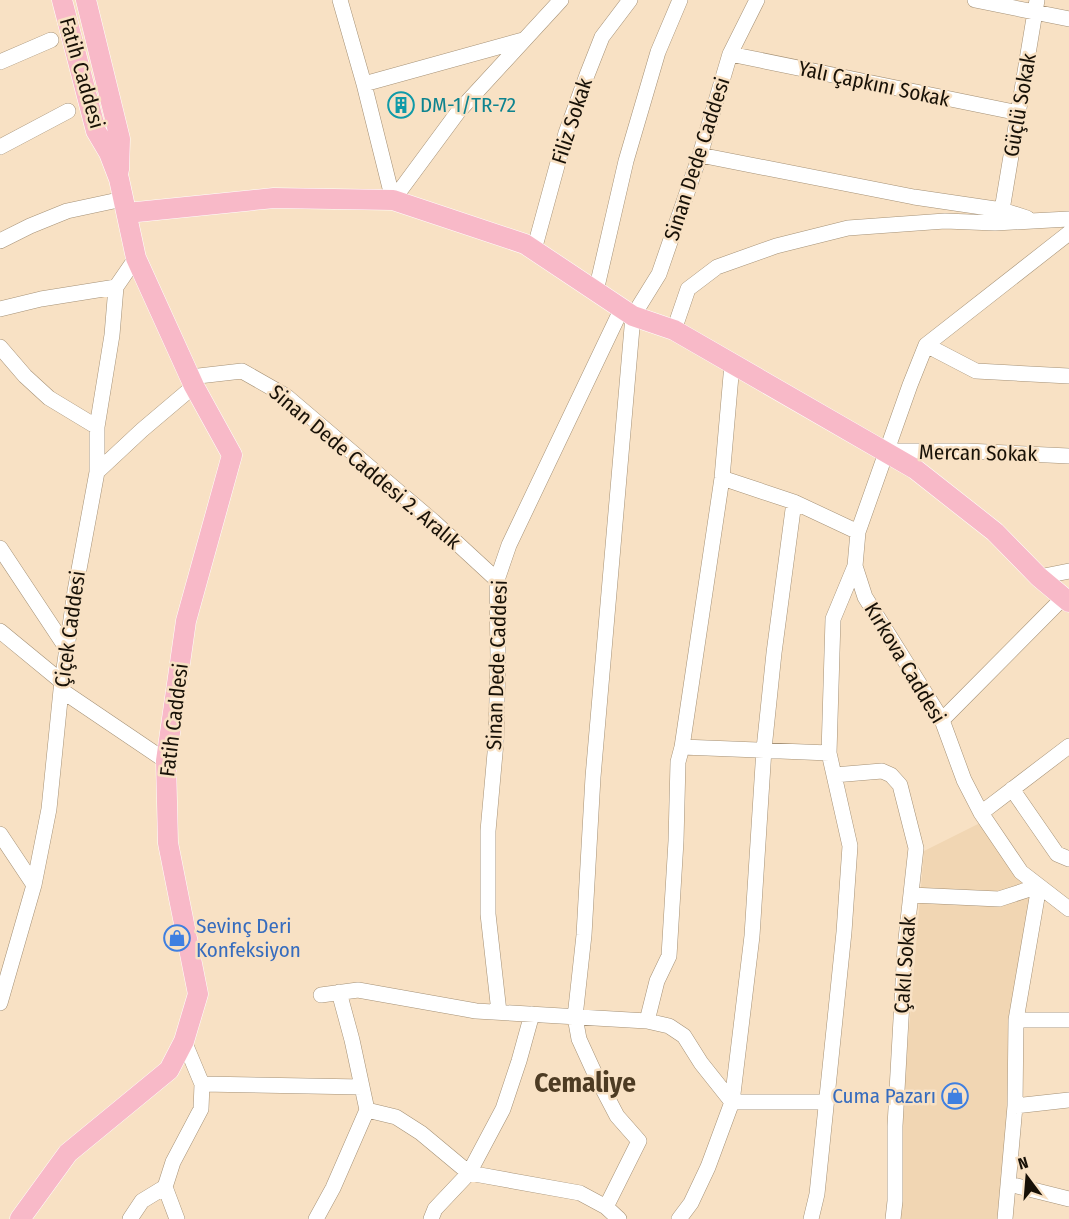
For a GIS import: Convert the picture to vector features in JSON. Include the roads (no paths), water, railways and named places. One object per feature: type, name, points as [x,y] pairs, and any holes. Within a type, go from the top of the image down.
[{"type":"main road","name":"Fatih Caddesi","points":[[20,1219],[68,1153],[169,1070],[184,1041],[198,994],[168,843],[166,761],[186,621],[232,454],[192,381],[136,258],[119,179],[109,153],[96,131],[62,0]]},
{"type":"main road","name":"Fatih Caddesi","points":[[86,0],[120,139],[119,179]]},
{"type":"main road","points":[[125,206],[274,198],[393,200],[525,244],[627,312],[674,330],[915,469],[995,532],[1039,577],[1066,600]]},
{"type":"street","points":[[340,0],[393,200]]},
{"type":"street","name":"Filiz Sokak","points":[[534,250],[566,133],[587,75],[602,37],[630,0]]},
{"type":"street","points":[[596,291],[630,150],[658,52],[680,0]]},
{"type":"street","name":"Sinan Dede Caddesi","points":[[499,1012],[488,914],[488,831],[497,721],[497,580],[509,545],[627,312],[659,274],[700,155],[730,54],[757,0]]},
{"type":"street","points":[[975,0],[1036,6],[1069,19]]},
{"type":"street","points":[[393,200],[458,112],[558,1]]},
{"type":"street","name":"Güçlü Sokak","points":[[1002,210],[1036,6]]},
{"type":"street","points":[[0,62],[51,40]]},
{"type":"street","points":[[364,84],[525,40]]},
{"type":"street","name":"Yalı Çapkını Sokak","points":[[730,54],[1019,113]]},
{"type":"street","points":[[0,147],[68,111]]},
{"type":"street","points":[[700,155],[914,197],[1002,210],[1036,221]]},
{"type":"street","points":[[0,242],[30,226],[67,211],[125,206]]},
{"type":"street","points":[[674,330],[688,290],[717,267],[776,246],[848,228],[945,221],[995,224],[1069,219]]},
{"type":"street","points":[[1069,232],[926,345],[976,371],[1069,376]]},
{"type":"street","name":"Çiçek Caddesi","points":[[0,1003],[34,885],[49,808],[75,591],[97,472],[97,426],[112,335],[116,287],[136,258]]},
{"type":"street","points":[[0,309],[41,299],[116,287]]},
{"type":"street","points":[[606,1207],[639,1141],[617,1116],[595,1074],[579,1039],[575,1017],[584,935],[627,312]]},
{"type":"street","name":"Kırkova Caddesi","points":[[926,345],[858,532],[855,566],[866,597],[942,720],[964,780],[981,813],[1021,872],[1069,909]]},
{"type":"street","points":[[0,347],[49,398],[97,426]]},
{"type":"street","points":[[647,1022],[657,981],[669,956],[678,762],[722,478],[732,364]]},
{"type":"street","name":"Sinan Dede Caddesi 2. Aralık","points":[[192,381],[242,371],[286,396],[433,521],[497,580]]},
{"type":"street","points":[[97,472],[192,381]]},
{"type":"street","name":"Mercan Sokak","points":[[886,451],[967,451],[1069,456]]},
{"type":"street","points":[[722,478],[794,502],[858,532]]},
{"type":"street","points":[[679,1219],[691,1203],[708,1167],[732,1102],[752,936],[764,749],[794,502]]},
{"type":"street","points":[[0,548],[67,649]]},
{"type":"street","points":[[811,1219],[817,1194],[844,932],[850,846],[829,753],[833,619],[855,566]]},
{"type":"street","points":[[1039,577],[1069,571]]},
{"type":"street","points":[[942,720],[1066,600]]},
{"type":"street","points":[[0,631],[62,686],[166,761]]},
{"type":"street","points":[[981,813],[1069,746]]},
{"type":"street","points":[[682,747],[829,753]]},
{"type":"street","name":"Çakıl Sokak","points":[[834,775],[882,771],[891,775],[900,785],[916,848],[905,948],[896,1102],[893,1219]]},
{"type":"street","points":[[1012,789],[1056,854],[1069,859]]},
{"type":"street","points":[[0,834],[34,885]]},
{"type":"street","points":[[911,896],[999,899],[1039,886],[1016,1020],[1015,1106],[1005,1219]]},
{"type":"street","points":[[321,995],[358,990],[476,1011],[647,1022],[669,1026],[684,1036],[701,1063],[732,1102]]},
{"type":"street","points":[[316,1219],[333,1188],[367,1110],[339,992]]},
{"type":"street","points":[[431,1219],[435,1209],[469,1173],[503,1109],[531,1014]]},
{"type":"street","points":[[1016,1020],[1069,1020]]},
{"type":"street","points":[[177,1219],[165,1187],[173,1162],[201,1109],[202,1084],[184,1041]]},
{"type":"street","points":[[202,1084],[362,1087]]},
{"type":"street","points":[[1015,1106],[1069,1100]]},
{"type":"street","points":[[732,1102],[826,1102]]},
{"type":"street","points":[[367,1110],[396,1117],[421,1133],[469,1173],[580,1193],[606,1207],[619,1219]]},
{"type":"street","points":[[1009,1184],[1069,1199]]},
{"type":"street","points":[[130,1219],[142,1201],[165,1187]]},
{"type":"place","name":"DM-1/TR-72","points":[[401,105]]},
{"type":"place","name":"Sevinç Deri Konfeksiyon","points":[[177,938]]},
{"type":"place","name":"Cuma Pazarı","points":[[955,1096]]},
{"type":"district","name":"Cemaliye","points":[[585,1083]]}]
